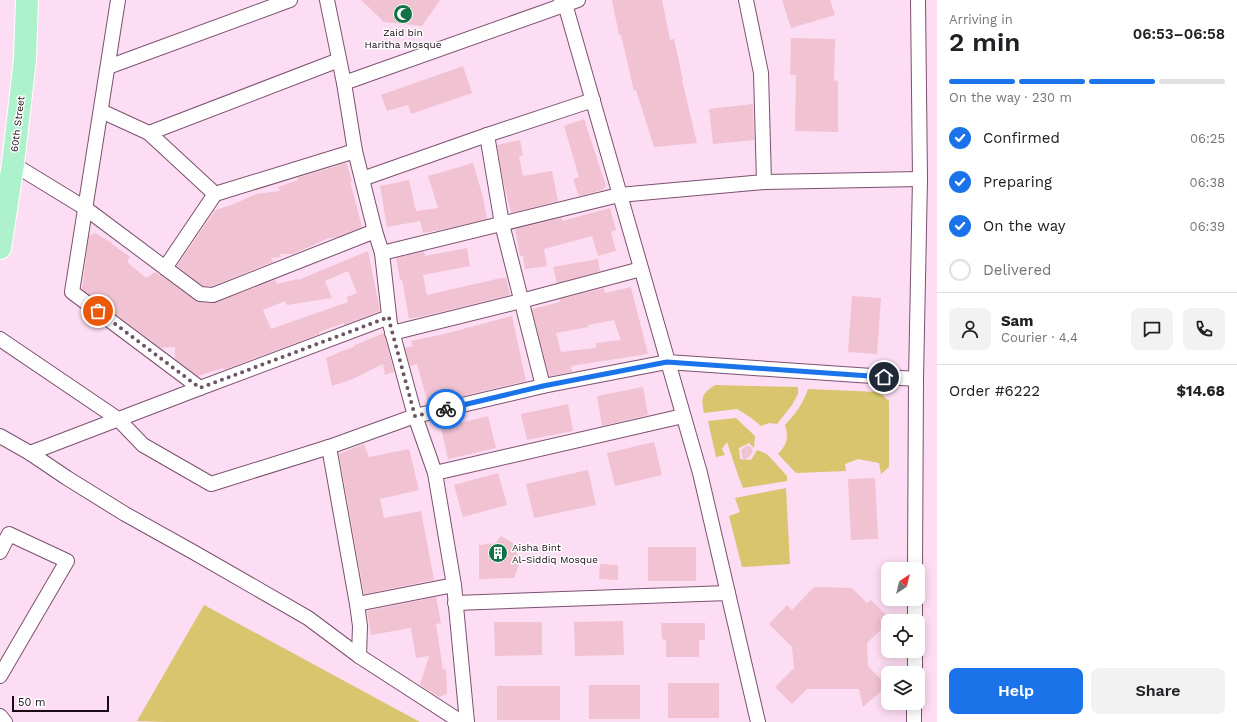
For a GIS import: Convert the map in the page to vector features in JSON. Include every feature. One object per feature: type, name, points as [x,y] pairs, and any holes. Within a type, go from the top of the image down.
[{"type":"main road","name":"60th Street","points":[[0,145],[13,35],[12,0]]},
{"type":"main road","name":"60th Street","points":[[0,248],[13,164],[25,59],[27,0]]},
{"type":"street","points":[[118,0],[72,292],[200,388]]},
{"type":"street","points":[[108,68],[290,0]]},
{"type":"street","points":[[326,0],[344,84],[355,151],[382,253],[392,333],[415,416],[436,473],[454,585],[467,722]]},
{"type":"street","points":[[746,0],[761,73],[764,182]]},
{"type":"street","points":[[915,562],[916,380],[920,178],[918,0]]},
{"type":"street","points":[[344,84],[568,1],[619,195],[700,473],[758,722]]},
{"type":"street","points":[[149,133],[339,60]]},
{"type":"street","points":[[362,179],[593,100]]},
{"type":"street","points":[[101,111],[149,133],[215,194]]},
{"type":"street","points":[[487,135],[502,224],[543,386]]},
{"type":"street","points":[[165,268],[215,194],[355,151]]},
{"type":"street","points":[[13,164],[85,208],[200,294],[213,295],[375,231]]},
{"type":"street","points":[[382,253],[619,195],[764,182],[920,178]]},
{"type":"street","points":[[392,333],[641,269]]},
{"type":"street","points":[[30,453],[389,317]]},
{"type":"street","points":[[0,339],[118,419],[143,445],[211,484],[329,446],[415,416],[543,386],[667,362],[916,380]]},
{"type":"street","points":[[436,473],[683,416]]},
{"type":"street","points":[[0,436],[30,453],[125,514],[308,618],[359,656],[461,722]]},
{"type":"street","points":[[329,446],[357,604],[360,626],[359,656]]},
{"type":"street","points":[[0,552],[10,534],[67,561],[0,676]]},
{"type":"street","points":[[357,604],[454,585]]},
{"type":"street","points":[[455,604],[728,593]]},
{"type":"street","points":[[914,710],[914,722]]},
{"type":"street","points":[[0,716],[5,722]]},
{"type":"shaded area","points":[[715,385],[798,387],[798,394],[792,405],[777,424],[769,423],[761,426],[737,409],[704,413],[702,404],[703,397],[707,391]]},
{"type":"shaded area","points":[[808,389],[879,392],[889,401],[889,467],[881,474],[879,463],[858,459],[845,464],[846,471],[796,473],[778,454],[787,438],[785,425],[799,408]]},
{"type":"shaded area","points":[[736,418],[755,436],[754,448],[749,443],[739,448],[740,459],[751,460],[757,450],[767,454],[787,476],[787,481],[743,488],[727,442],[722,449],[725,455],[716,457],[708,421]]},
{"type":"shaded area","points":[[786,488],[790,564],[742,567],[729,516],[740,512],[735,498]]},
{"type":"shaded area","points":[[204,605],[420,722],[137,721]]},
{"type":"building","name":"Zaid bin Haritha Mosque","points":[[361,0],[440,0],[422,26],[384,22]]},
{"type":"building","points":[[612,0],[662,0],[670,40],[674,39],[697,143],[654,147],[636,90],[634,91],[621,35],[619,35]]},
{"type":"building","points":[[782,0],[830,0],[835,15],[791,28]]},
{"type":"building","points":[[791,38],[835,39],[834,80],[838,81],[838,132],[795,131],[796,75],[790,75]]},
{"type":"building","points":[[463,66],[472,93],[411,114],[408,105],[387,111],[381,95]]},
{"type":"building","points":[[753,104],[754,140],[713,144],[709,109]]},
{"type":"building","points":[[584,119],[606,186],[602,190],[579,196],[573,179],[579,177],[564,126]]},
{"type":"building","points":[[520,140],[523,155],[519,156],[523,176],[552,171],[558,201],[511,213],[497,145]]},
{"type":"building","points":[[346,163],[352,181],[350,181],[362,227],[338,237],[329,238],[293,254],[280,254],[281,257],[271,258],[273,262],[212,286],[203,286],[177,266],[215,210],[234,204],[256,194],[280,191],[278,187],[298,180],[297,178]]},
{"type":"building","points":[[473,163],[483,197],[487,219],[423,233],[420,221],[387,227],[380,186],[409,180],[416,211],[438,208],[428,176]]},
{"type":"building","points":[[610,208],[616,230],[611,232],[616,251],[598,256],[592,236],[544,249],[547,266],[525,269],[523,256],[520,256],[515,229],[562,218],[562,221]]},
{"type":"building","points":[[95,233],[112,243],[130,257],[127,262],[146,278],[155,272],[195,301],[212,303],[275,280],[277,284],[298,280],[368,251],[380,311],[344,325],[344,323],[319,332],[319,334],[224,370],[223,368],[198,376],[175,359],[175,347],[161,348],[82,289],[89,236]],"holes":[[[348,271],[357,293],[347,297],[348,302],[271,329],[263,310],[285,301],[287,305],[332,298],[325,281]]]},
{"type":"building","points":[[467,248],[470,266],[423,275],[427,295],[506,278],[510,295],[409,319],[402,279],[400,280],[396,258],[424,251],[425,256]]},
{"type":"building","points":[[598,259],[600,271],[557,283],[553,267]]},
{"type":"building","points":[[631,287],[648,354],[571,366],[572,372],[549,376],[532,309],[560,302],[560,299],[604,288],[605,293]],"holes":[[[614,320],[621,340],[596,343],[596,348],[561,352],[556,333]]]},
{"type":"building","points":[[852,296],[881,298],[877,354],[848,352]]},
{"type":"building","points":[[512,316],[526,381],[428,404],[417,364],[410,366],[405,348],[413,346],[411,341]]},
{"type":"building","points":[[384,333],[394,372],[385,375],[383,364],[353,379],[332,386],[326,358]]},
{"type":"building","points":[[643,387],[648,415],[602,426],[597,396]]},
{"type":"building","points":[[568,404],[573,431],[527,440],[521,414]]},
{"type":"building","points":[[488,416],[496,448],[448,459],[441,428]]},
{"type":"building","points":[[654,442],[662,475],[615,486],[607,453]]},
{"type":"building","points":[[364,444],[369,457],[409,449],[419,490],[380,499],[384,518],[421,511],[434,580],[364,594],[339,454]]},
{"type":"building","points":[[746,446],[750,446],[753,451],[751,455],[743,461],[741,450]]},
{"type":"building","points":[[588,470],[596,505],[534,518],[526,484]]},
{"type":"building","points":[[498,473],[507,505],[463,517],[454,485]]},
{"type":"building","points":[[875,478],[878,539],[851,540],[848,479]]},
{"type":"building","name":"Aisha Bint Al-Siddiq Mosque","points":[[501,536],[513,543],[520,562],[514,578],[479,579],[479,545],[496,543]]},
{"type":"building","points":[[648,547],[696,547],[696,581],[648,581]]},
{"type":"building","points":[[600,564],[618,565],[618,580],[599,579]]},
{"type":"building","points":[[814,587],[852,588],[867,603],[871,600],[885,614],[881,614],[881,630],[867,643],[868,666],[881,680],[881,691],[863,707],[859,689],[807,689],[792,704],[775,687],[794,668],[792,647],[769,624],[787,605],[792,610]]},
{"type":"building","points":[[436,597],[441,623],[436,624],[443,670],[446,669],[447,694],[439,697],[420,685],[429,656],[416,658],[411,628],[371,635],[367,611]]},
{"type":"building","points":[[623,621],[624,655],[575,656],[574,622]]},
{"type":"building","points":[[494,622],[542,622],[542,655],[495,656]]},
{"type":"building","points":[[661,623],[705,623],[705,640],[699,640],[699,657],[666,657],[666,640],[662,639]]},
{"type":"building","points":[[668,683],[719,683],[719,718],[668,718]]},
{"type":"building","points":[[589,685],[640,685],[640,719],[589,719]]},
{"type":"building","points":[[497,686],[560,686],[560,720],[497,720]]},
{"type":"way so far","points":[[98,311],[200,388],[389,317],[415,416],[446,409]]},
{"type":"place","name":"Zaid bin Haritha Mosque","points":[[403,14]]},
{"type":"place","name":"Aisha Bint Al-Siddiq Mosque","points":[[498,553]]},
{"type":"route","points":[[446,409],[543,386],[667,362],[884,377]]}]
